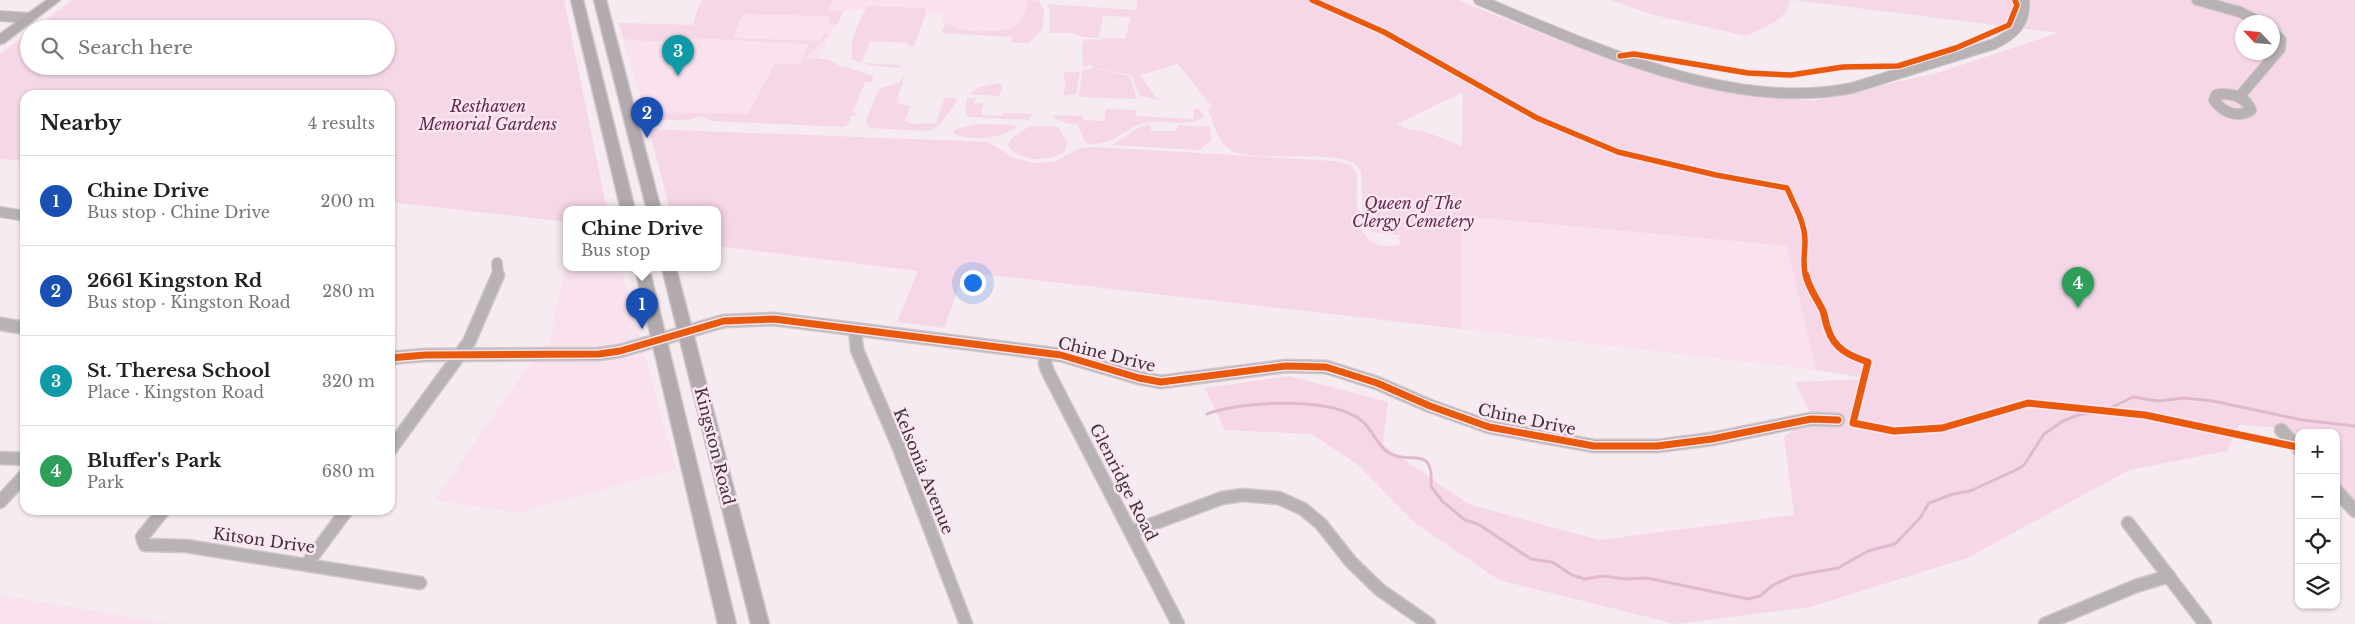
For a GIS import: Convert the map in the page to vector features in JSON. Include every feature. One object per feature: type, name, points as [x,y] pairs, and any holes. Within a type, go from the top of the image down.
[{"type":"main road","points":[[26,20],[54,0]]},
{"type":"main road","points":[[577,0],[627,206]]},
{"type":"main road","points":[[600,0],[653,206]]},
{"type":"main road","points":[[0,40],[20,25]]},
{"type":"main road","name":"Kingston Road","points":[[643,271],[727,624]]},
{"type":"main road","name":"Kingston Road","points":[[670,271],[760,624]]},
{"type":"street","points":[[1479,0],[1587,44],[1653,66],[1717,84],[1769,91],[1813,92],[1855,87],[1994,44],[2018,30],[2024,20],[2024,0]]},
{"type":"street","points":[[2197,0],[2246,15]]},
{"type":"street","points":[[0,16],[29,18]]},
{"type":"street","points":[[2238,97],[2271,60]]},
{"type":"street","points":[[0,212],[20,215]]},
{"type":"street","points":[[395,443],[469,342],[498,278],[499,269],[497,263]]},
{"type":"street","name":"Chine Drive","points":[[395,358],[459,355],[599,354],[620,351],[724,321],[761,319],[1046,354],[1080,360],[1140,378],[1161,382],[1286,366],[1326,368],[1377,383],[1430,406],[1489,427],[1594,446],[1657,446],[1712,438],[1811,419],[1838,420]]},
{"type":"street","points":[[0,324],[20,327]]},
{"type":"street","name":"Kelsonia Avenue","points":[[855,330],[857,350],[899,448],[966,624]]},
{"type":"street","name":"Glenridge Road","points":[[1046,354],[1045,364],[1048,372],[1178,624]]},
{"type":"street","points":[[2282,430],[2295,445]]},
{"type":"street","points":[[0,458],[20,459]]},
{"type":"street","points":[[0,502],[20,480]]},
{"type":"street","points":[[2340,494],[2355,511]]},
{"type":"street","points":[[1131,532],[1222,498],[1243,495],[1279,498],[1304,508],[1321,524],[1364,576],[1386,595],[1429,624]]},
{"type":"street","name":"Kitson Drive","points":[[159,515],[144,532],[142,537],[146,545],[186,546],[420,582]]},
{"type":"street","points":[[307,564],[343,515]]},
{"type":"street","points":[[2128,523],[2206,624]]},
{"type":"street","points":[[2045,624],[2136,586],[2169,576]]},
{"type":"shaded area","points":[[703,0],[1039,0],[1026,36],[942,33],[945,24],[941,24],[944,13],[866,9],[841,12],[793,116],[645,112],[618,23],[709,25]]},
{"type":"shaded area","points":[[1462,216],[1787,246],[1816,370],[1462,329]]},
{"type":"shaded area","points":[[564,271],[622,271],[676,469],[519,513],[434,500],[526,369],[549,342]]},
{"type":"shaded area","points":[[0,595],[173,624],[0,624]]},
{"type":"green space","name":"Resthaven Memorial Gardens","points":[[72,0],[564,0],[606,206],[563,206],[563,222],[395,203],[395,90],[20,90],[20,161],[0,159],[0,54],[20,40],[20,75],[395,75],[395,20],[46,20]]},
{"type":"green space","points":[[703,0],[833,0],[828,10],[843,11],[837,25],[828,24],[830,16],[743,14],[733,38],[820,41],[824,33],[830,34],[805,58],[803,58],[809,44],[695,38],[668,41],[624,39],[619,23],[693,25],[699,5]]},
{"type":"green space","points":[[1028,0],[1039,1],[1044,9],[1042,30],[1029,43],[1012,43],[1012,37],[942,33],[945,24],[972,31],[998,31],[1012,28],[1021,20]]},
{"type":"green space","name":"Queen of The Clergy Cemetery","points":[[1137,0],[1458,0],[1562,42],[1649,73],[1731,93],[1813,101],[1937,73],[2058,33],[1793,0],[2355,0],[2355,503],[2340,487],[2340,429],[2295,429],[2295,437],[2287,428],[2239,425],[2227,451],[2129,470],[1967,558],[1810,607],[1676,624],[1499,580],[1415,523],[1357,464],[1311,434],[1225,430],[1205,388],[1289,376],[1388,402],[1383,445],[1468,504],[1599,540],[1794,515],[1784,437],[1812,417],[1795,382],[1872,379],[1816,370],[1787,246],[1462,216],[1462,329],[964,272],[944,328],[897,322],[918,271],[721,246],[721,206],[669,206],[649,129],[988,142],[1014,158],[1033,163],[1054,162],[1080,148],[1095,147],[1334,161],[1348,164],[1357,172],[1358,215],[1360,226],[1365,235],[1371,241],[1381,245],[1400,245],[1399,235],[1371,232],[1363,223],[1361,172],[1354,164],[1340,159],[1322,157],[1241,154],[1229,149],[1216,131],[1208,109],[1211,105],[1178,64],[1140,75],[1158,100],[1140,96],[1131,75],[1092,67],[1090,64],[1085,67],[1083,66],[1082,42],[1088,39],[1102,40],[1100,38],[1125,39],[1131,17],[1103,16],[1099,38],[1083,37],[1072,33],[1049,33],[1050,10],[1047,4],[1136,10]],"holes":[[[1463,92],[1462,146],[1426,132],[1407,129],[1397,124]]]},
{"type":"green space","points":[[1610,0],[1790,0],[1785,13],[1780,18],[1747,36],[1654,15]]},
{"type":"green space","points":[[867,6],[925,8],[926,13],[914,46],[908,46],[909,43],[870,41],[861,63],[851,59],[853,57],[852,45],[853,38]]},
{"type":"green space","points":[[802,59],[828,59],[841,67],[843,66],[873,76],[872,82],[865,82],[853,112],[859,114],[851,116],[848,125],[844,127],[711,121],[702,116],[688,120],[646,120],[644,112],[748,114],[775,64],[800,64]]},
{"type":"green space","points":[[862,63],[900,65],[901,68],[876,66]]},
{"type":"green space","points":[[1094,68],[1130,76],[1137,99],[1081,97],[1079,95],[1082,71]]},
{"type":"green space","points":[[1065,72],[1080,72],[1076,94],[1063,96],[1066,81],[1063,81]]},
{"type":"green space","points":[[905,75],[896,103],[910,106],[905,121],[909,122],[909,124],[936,123],[945,97],[957,98],[956,103],[939,125],[929,131],[869,128],[866,120],[878,91],[884,87],[899,83]]},
{"type":"green space","points":[[999,83],[1003,86],[999,96],[969,94],[980,87]]},
{"type":"green space","points":[[967,98],[985,99],[975,99],[974,104],[984,103],[981,115],[1002,116],[1003,113],[1032,114],[1029,120],[969,117],[965,114]]},
{"type":"green space","points":[[1106,109],[1137,110],[1136,116],[1193,119],[1194,109],[1199,109],[1204,116],[1194,121],[1186,122],[1147,122],[1103,143],[1095,144],[1086,143],[1077,123],[1069,124],[1053,118],[1054,115],[1083,116],[1083,120],[1104,121]]},
{"type":"green space","points":[[976,124],[1014,125],[1016,127],[994,137],[986,138],[969,138],[953,133],[956,129]]},
{"type":"green space","points":[[1031,125],[1059,128],[1067,142],[1065,151],[1051,158],[1035,159],[1026,158],[1012,151],[1008,145],[1011,139]]},
{"type":"green space","points":[[1179,125],[1210,127],[1211,141],[1199,150],[1112,145],[1138,128],[1151,126],[1151,131],[1176,131]]},
{"type":"waterway","points":[[1207,414],[1242,406],[1286,403],[1309,404],[1348,413],[1362,421],[1381,446],[1389,453],[1405,458],[1425,460],[1429,465],[1431,473],[1431,486],[1442,501],[1465,520],[1478,524],[1531,559],[1552,562],[1572,575],[1584,579],[1603,576],[1625,579],[1647,578],[1748,599],[1760,596],[1773,585],[1793,576],[1838,568],[1868,551],[1895,544],[1920,518],[1929,503],[1953,494],[1970,491],[2016,470],[2024,465],[2044,434],[2063,421],[2078,415],[2106,410],[2133,397],[2158,401],[2184,398],[2213,401],[2302,420],[2355,426]]},
{"type":"cycle path","points":[[1312,0],[1384,32],[1537,118],[1579,134],[1618,152],[1716,175],[1787,188],[1803,225],[1805,241],[1803,266],[1810,290],[1822,308],[1828,331],[1838,347],[1850,356],[1868,362],[1853,423],[1894,431],[1942,428],[2028,403],[2145,415],[2295,447]]},
{"type":"cycle path","points":[[1620,56],[1634,54],[1748,73],[1791,75],[1843,67],[1898,66],[1956,48],[2009,25],[2017,5],[2015,0]]},
{"type":"cycle path","points":[[395,358],[425,355],[599,354],[620,351],[724,321],[774,319],[1061,355],[1139,378],[1161,382],[1286,366],[1326,367],[1377,383],[1430,406],[1489,427],[1594,446],[1657,446],[1712,439],[1811,419],[1838,420]]},
{"type":"place","name":"St. Theresa School","points":[[678,76]]},
{"type":"place","name":"2661 Kingston Rd","points":[[647,138]]},
{"type":"place","name":"Bluffer's Park","points":[[2078,308]]},
{"type":"place","name":"Chine Drive","points":[[642,329]]}]
